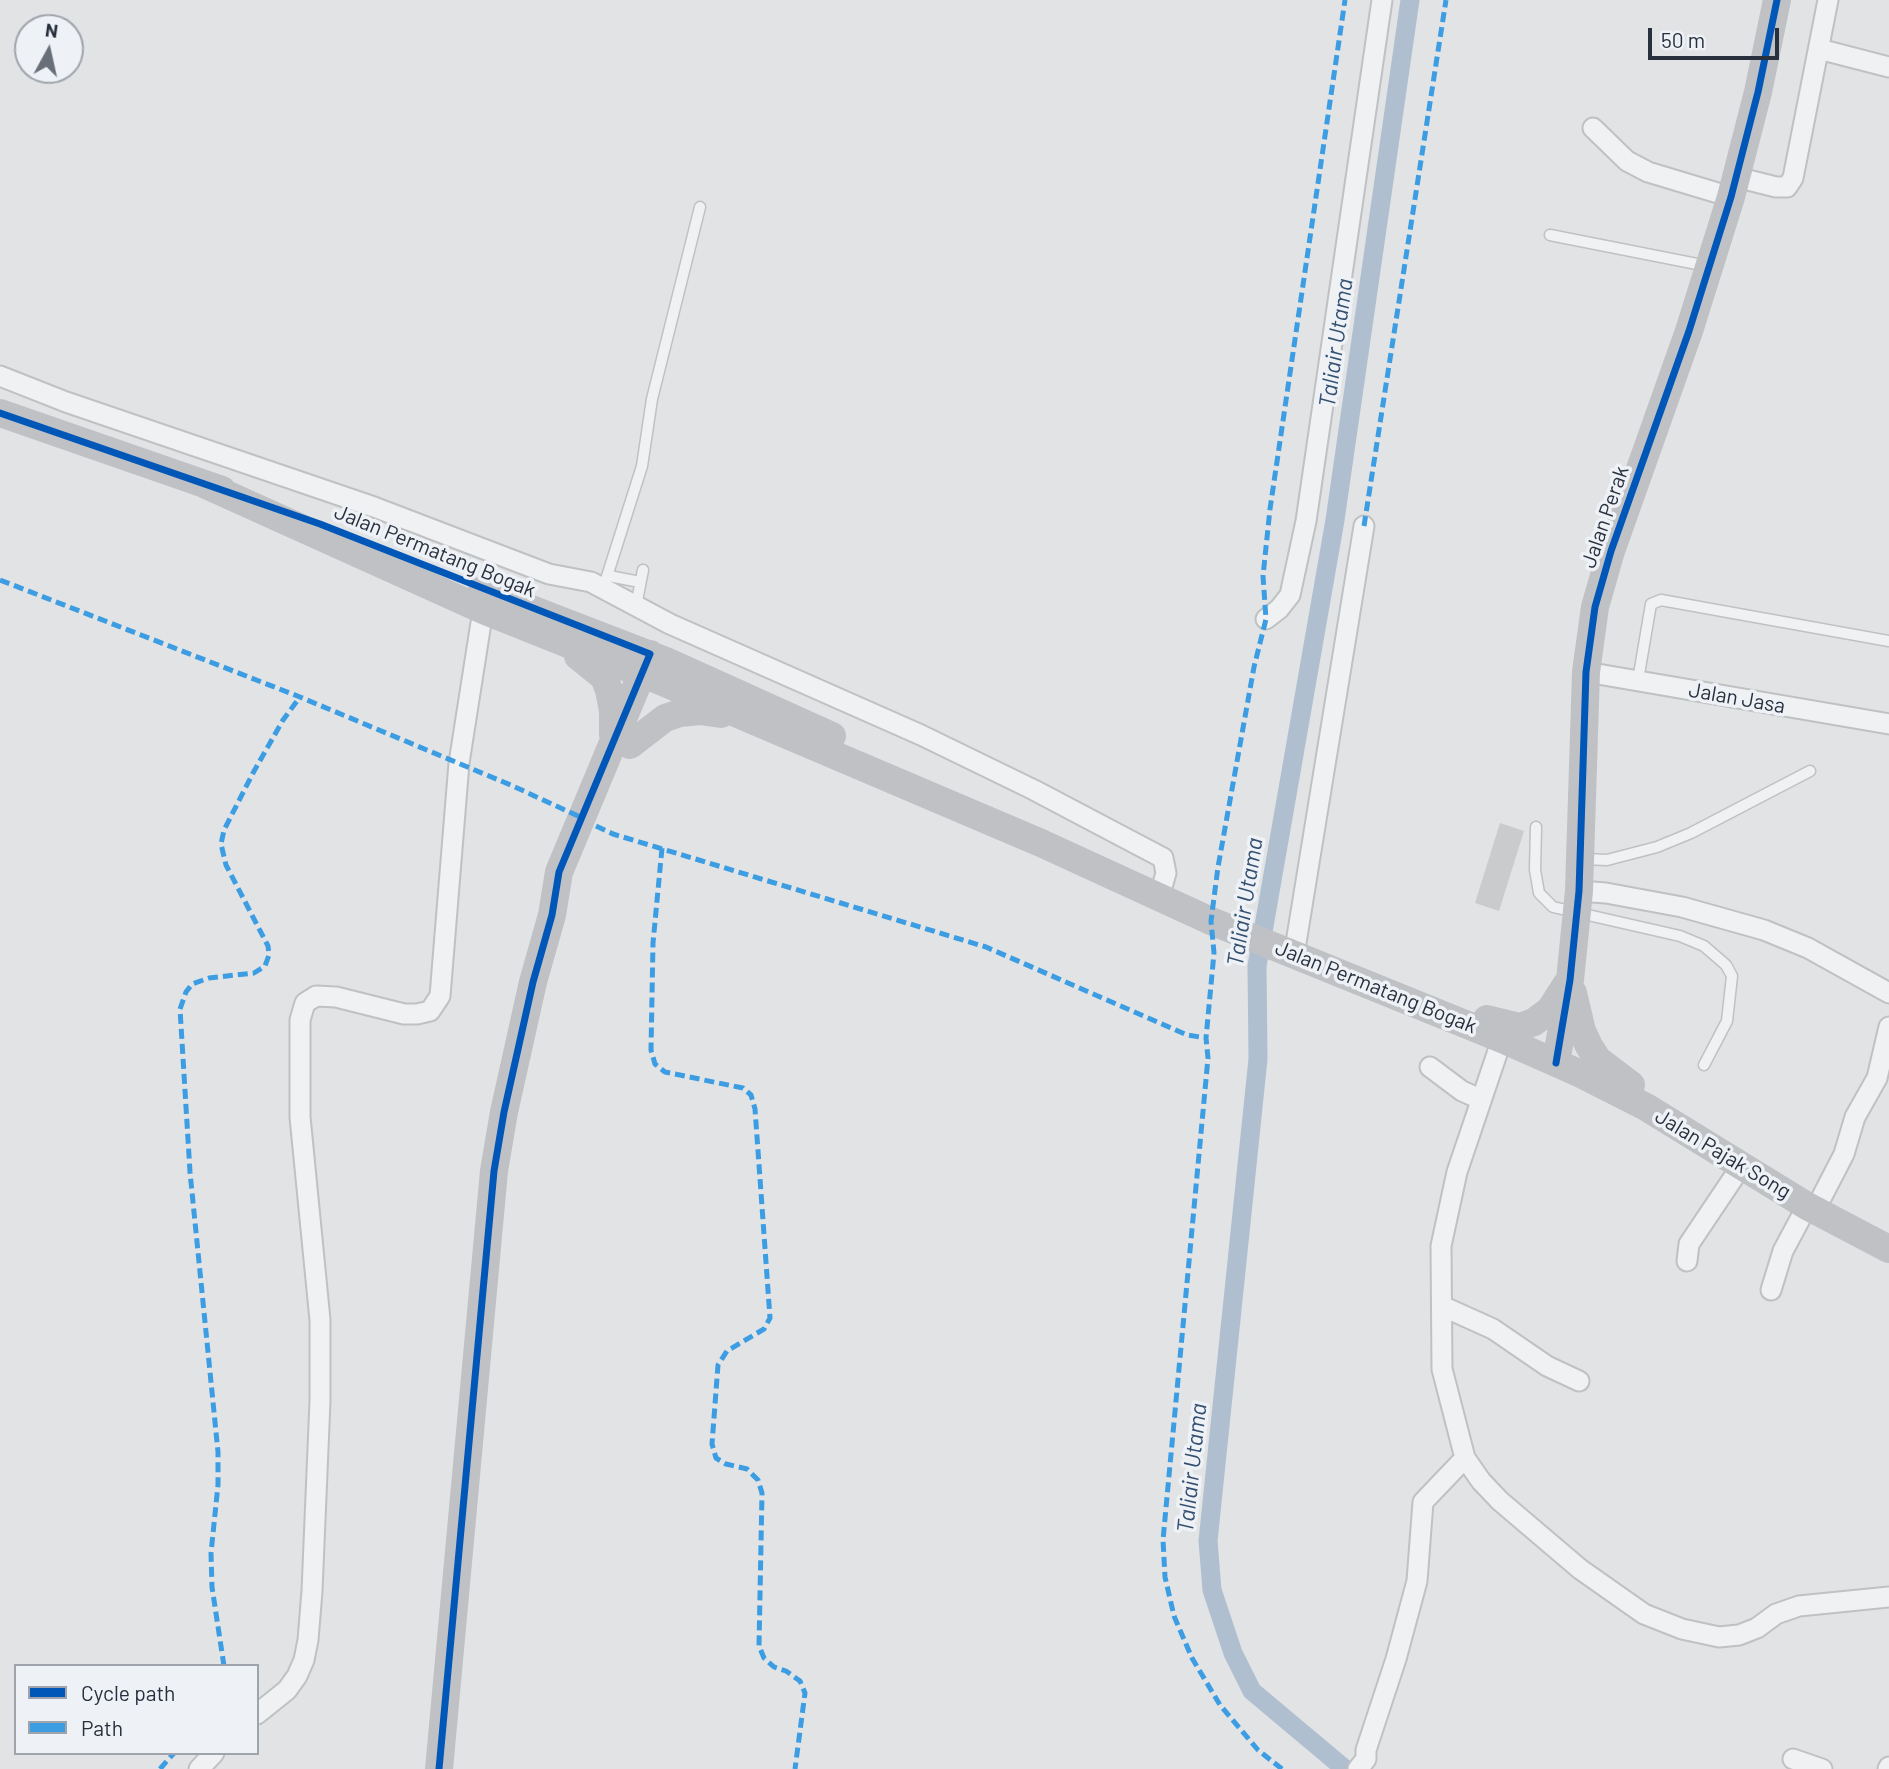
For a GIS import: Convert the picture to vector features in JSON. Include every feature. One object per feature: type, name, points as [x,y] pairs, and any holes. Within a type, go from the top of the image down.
[{"type":"street","points":[[1266,620],[1290,595],[1306,521],[1382,0]]},
{"type":"street","name":"Jalan Perak","points":[[1556,1062],[1570,980],[1578,902],[1586,672],[1595,607],[1611,551],[1689,331],[1734,187],[1758,92],[1777,0]]},
{"type":"street","points":[[1593,128],[1627,161],[1648,172],[1734,187],[1787,187],[1793,178],[1828,0]]},
{"type":"street","points":[[1819,49],[1889,67]]},
{"type":"street","points":[[0,376],[66,402],[374,507],[550,574],[606,583],[636,606],[1034,790],[1163,858],[1166,873],[1159,898]]},
{"type":"street","name":"Jalan Permatang Bogak","points":[[0,413],[320,524],[654,667],[741,716],[1041,843],[1159,898],[1556,1062]]},
{"type":"street","name":"Jalan Permatang Bogak","points":[[206,485],[549,637],[750,697],[922,778],[1041,843]]},
{"type":"street","points":[[1289,952],[1364,526]]},
{"type":"street","points":[[259,1712],[287,1690],[304,1660],[312,1591],[320,1401],[320,1321],[300,1116],[300,1020],[305,1003],[316,996],[336,997],[404,1014],[430,1011],[440,996],[459,763],[483,610]]},
{"type":"street","points":[[549,637],[593,666],[604,677],[621,743]]},
{"type":"street","points":[[439,1769],[494,1171],[517,1050],[552,915],[559,872],[654,667]]},
{"type":"street","name":"Jalan Jasa","points":[[1586,672],[1889,724]]},
{"type":"street","points":[[621,743],[680,713],[699,711],[741,716]]},
{"type":"street","points":[[1578,902],[1606,893],[1682,907],[1764,930],[1808,948],[1889,993]]},
{"type":"street","points":[[1333,970],[1355,970],[1386,979],[1500,1024],[1520,1027],[1534,1022],[1550,1010],[1570,980]]},
{"type":"street","points":[[1570,980],[1582,1031],[1589,1046],[1598,1059],[1639,1091],[1646,1107]]},
{"type":"street","points":[[1771,1290],[1783,1251],[1844,1154],[1855,1117],[1877,1078],[1889,1027]]},
{"type":"street","points":[[1502,1039],[1457,1172],[1441,1246],[1442,1369],[1465,1458],[1480,1481],[1580,1569],[1644,1614],[1682,1629],[1719,1637],[1739,1636],[1757,1628],[1776,1614],[1799,1606],[1889,1597]]},
{"type":"street","name":"Jalan Pajak Song","points":[[1556,1062],[1646,1107],[1811,1208],[1889,1249]]},
{"type":"street","points":[[1430,1067],[1462,1091],[1480,1099]]},
{"type":"street","points":[[1687,1261],[1689,1244],[1741,1165]]},
{"type":"street","points":[[1442,1306],[1493,1329],[1547,1366],[1579,1381]]},
{"type":"street","points":[[1366,1766],[1366,1750],[1396,1659],[1417,1581],[1423,1502],[1465,1458]]},
{"type":"street","points":[[199,1769],[212,1755]]},
{"type":"street","points":[[1793,1759],[1822,1769]]},
{"type":"lane","points":[[640,583],[606,583],[642,466],[652,399],[700,207]]},
{"type":"lane","points":[[1550,235],[1710,267]]},
{"type":"lane","points":[[636,606],[643,570]]},
{"type":"lane","points":[[1638,680],[1651,604],[1661,600],[1889,641]]},
{"type":"lane","points":[[1580,859],[1607,860],[1657,847],[1691,833],[1810,771]]},
{"type":"lane","points":[[1536,827],[1535,870],[1539,893],[1553,907],[1578,902],[1628,923],[1680,936],[1704,946],[1726,965],[1732,976],[1727,1021],[1704,1065]]},
{"type":"building","points":[[1500,823],[1524,831],[1499,911],[1475,903]]},
{"type":"waterway","name":"Taliair Utama","points":[[1345,1769],[1252,1691],[1233,1653],[1212,1590],[1208,1541],[1258,1059],[1257,966],[1335,520],[1410,0]]},
{"type":"marked path","points":[[1282,1769],[1258,1750],[1220,1705],[1192,1658],[1174,1616],[1165,1577],[1163,1540],[1208,1058],[1206,1038],[1214,953],[1211,921],[1218,867],[1254,667],[1266,619],[1263,576],[1270,509],[1345,0]]},
{"type":"marked path","points":[[1364,526],[1446,0]]},
{"type":"marked path","points":[[0,580],[300,697],[513,786],[580,817]]},
{"type":"marked path","points":[[224,1664],[212,1587],[211,1553],[218,1485],[218,1452],[190,1172],[180,1009],[192,984],[209,978],[254,973],[265,966],[269,955],[268,946],[226,865],[221,844],[224,830],[253,773],[283,720],[300,697]]},
{"type":"marked path","points":[[596,826],[613,834],[986,947],[1187,1035],[1206,1038]]},
{"type":"marked path","points":[[662,848],[653,943],[651,1050],[655,1064],[665,1072],[743,1088],[751,1095],[755,1109],[770,1318],[764,1329],[727,1351],[718,1365],[712,1444],[716,1458],[726,1464],[747,1469],[758,1480],[762,1493],[759,1646],[764,1658],[774,1667],[786,1671],[800,1681],[805,1693],[795,1769]]},
{"type":"marked path","points":[[160,1769],[172,1755]]},
{"type":"cycle path","points":[[1556,1063],[1570,980],[1579,891],[1586,672],[1595,607],[1611,551],[1689,331],[1731,197],[1758,92],[1777,0]]},
{"type":"cycle path","points":[[0,413],[320,524],[650,654],[559,872],[552,915],[533,982],[504,1112],[494,1171],[439,1769]]}]
